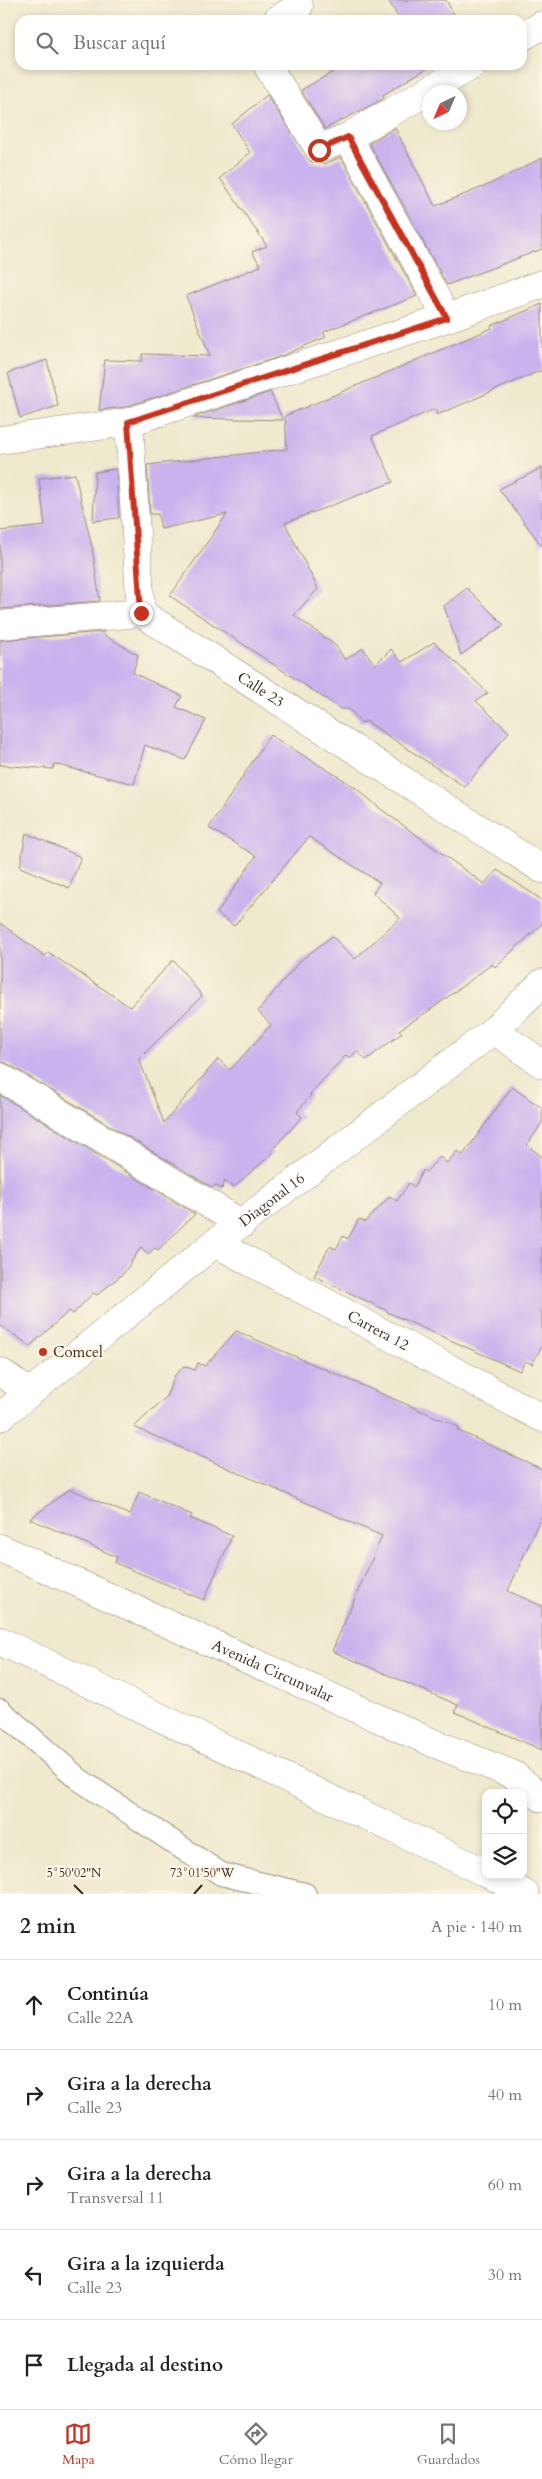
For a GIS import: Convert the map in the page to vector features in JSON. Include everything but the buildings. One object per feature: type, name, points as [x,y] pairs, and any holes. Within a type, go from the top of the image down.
[{"type":"street","points":[[527,34],[542,25]]},
{"type":"street","points":[[270,70],[319,150],[348,137],[464,70]]},
{"type":"street","points":[[348,137],[447,318]]},
{"type":"street","points":[[0,440],[128,422],[447,318],[542,284]]},
{"type":"street","points":[[0,625],[141,613],[128,422]]},
{"type":"street","name":"Calle 23","points":[[141,613],[542,869]]},
{"type":"street","name":"Diagonal 16","points":[[0,1417],[215,1243],[494,1030],[542,983]]},
{"type":"street","points":[[494,1030],[542,1064]]},
{"type":"street","points":[[0,1077],[242,1224]]},
{"type":"street","name":"Carrera 12","points":[[215,1243],[542,1418]]},
{"type":"street","points":[[0,1372],[29,1392]]},
{"type":"street","name":"Avenida Circunvalar","points":[[0,1548],[433,1743],[514,1774],[542,1798]]},
{"type":"street","points":[[0,1641],[482,1871]]},
{"type":"street","points":[[498,1879],[525,1894]]},
{"type":"lane","points":[[0,1710],[80,1780],[221,1874],[305,1894]]},
{"type":"place","name":"Comcel","points":[[43,1352]]},
{"type":"route","points":[[141,613],[128,422],[447,318],[348,137],[319,150]]}]
